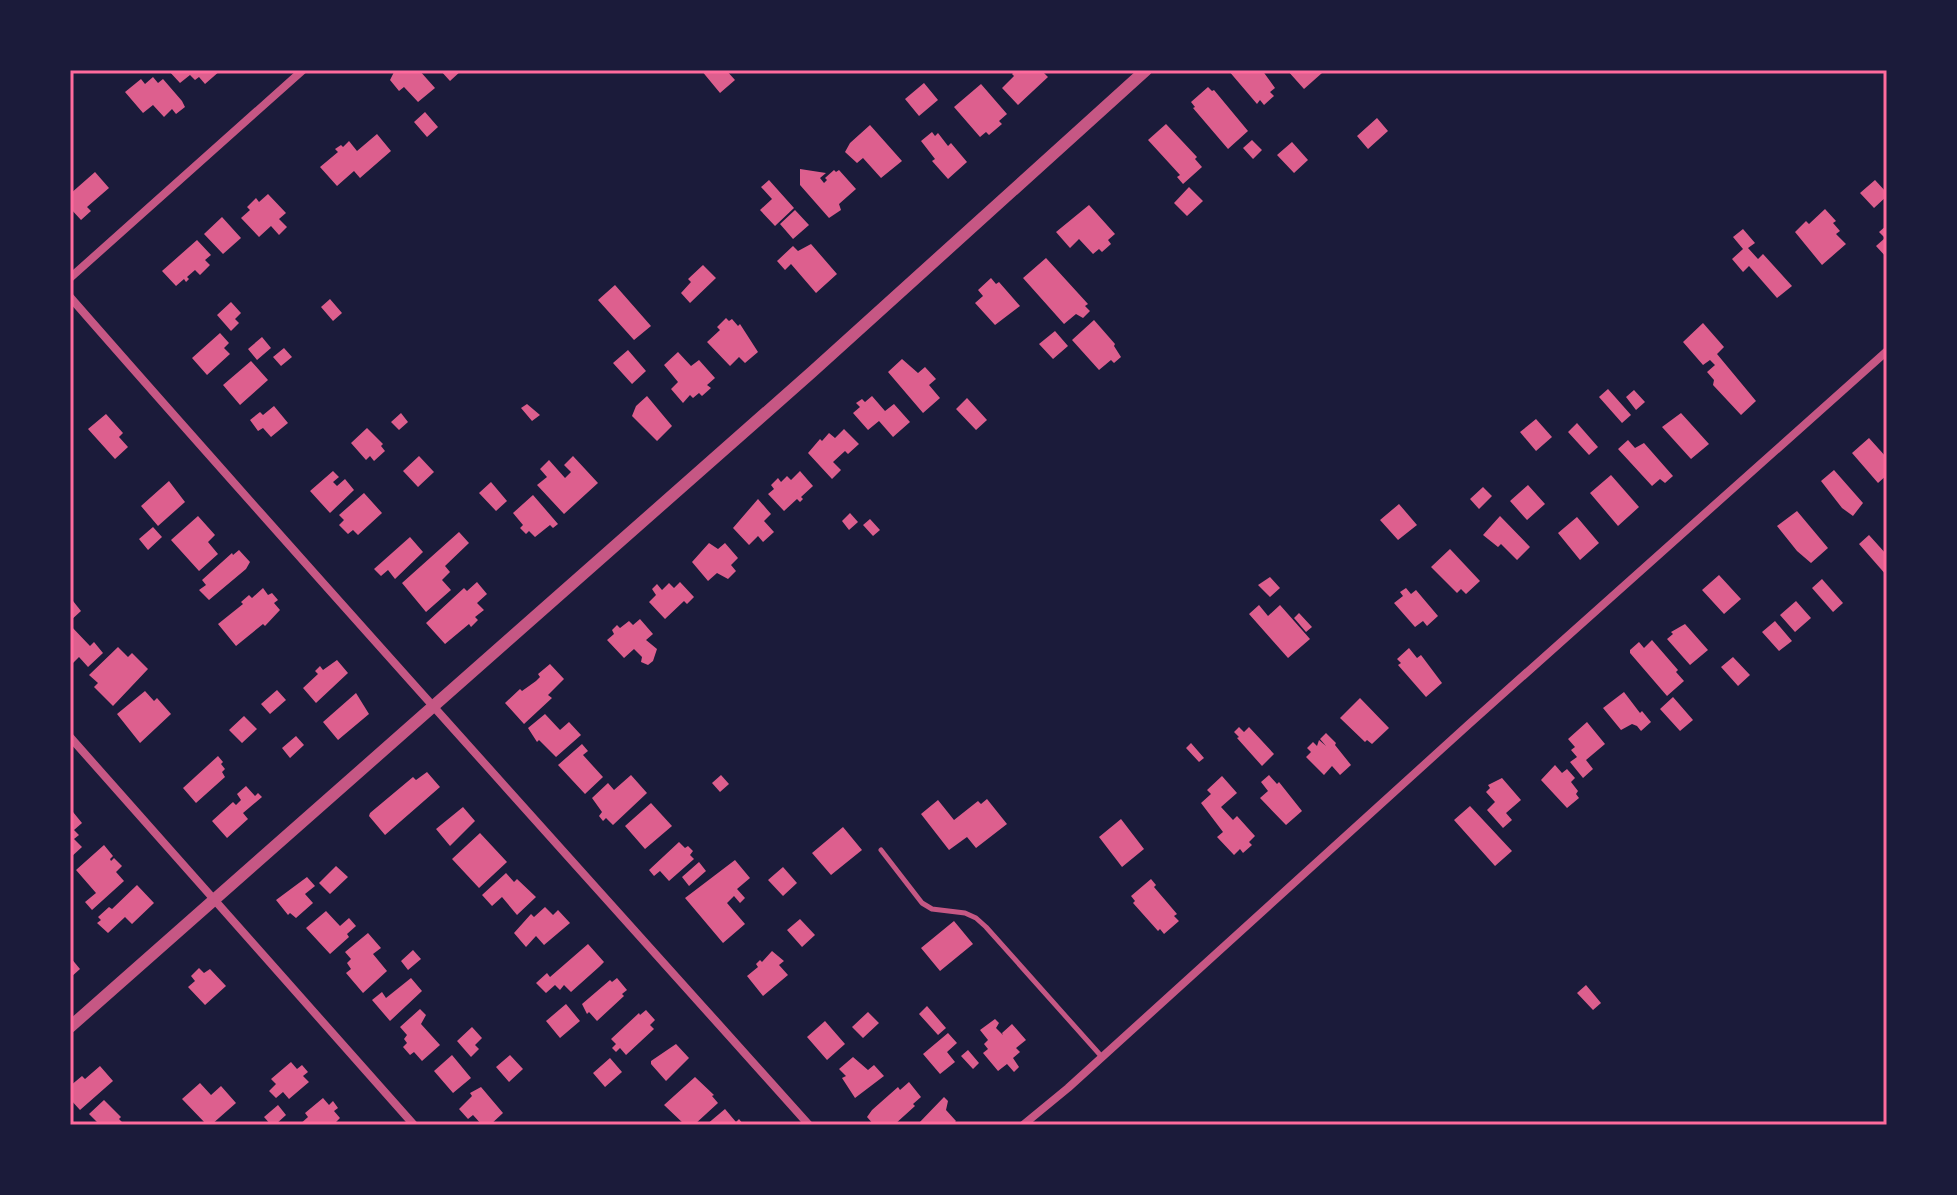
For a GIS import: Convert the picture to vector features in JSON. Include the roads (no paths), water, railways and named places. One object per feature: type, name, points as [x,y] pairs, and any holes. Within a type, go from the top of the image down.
[{"type":"street","points":[[70,278],[303,70]]},
{"type":"street","points":[[70,1027],[812,372],[1146,70]]},
{"type":"street","points":[[70,297],[303,564],[809,1125]]},
{"type":"street","points":[[1023,1125],[1887,351]]},
{"type":"street","points":[[70,737],[414,1125]]},
{"type":"lane","points":[[881,850],[922,903],[932,909],[965,913],[986,927],[1102,1057]]}]
